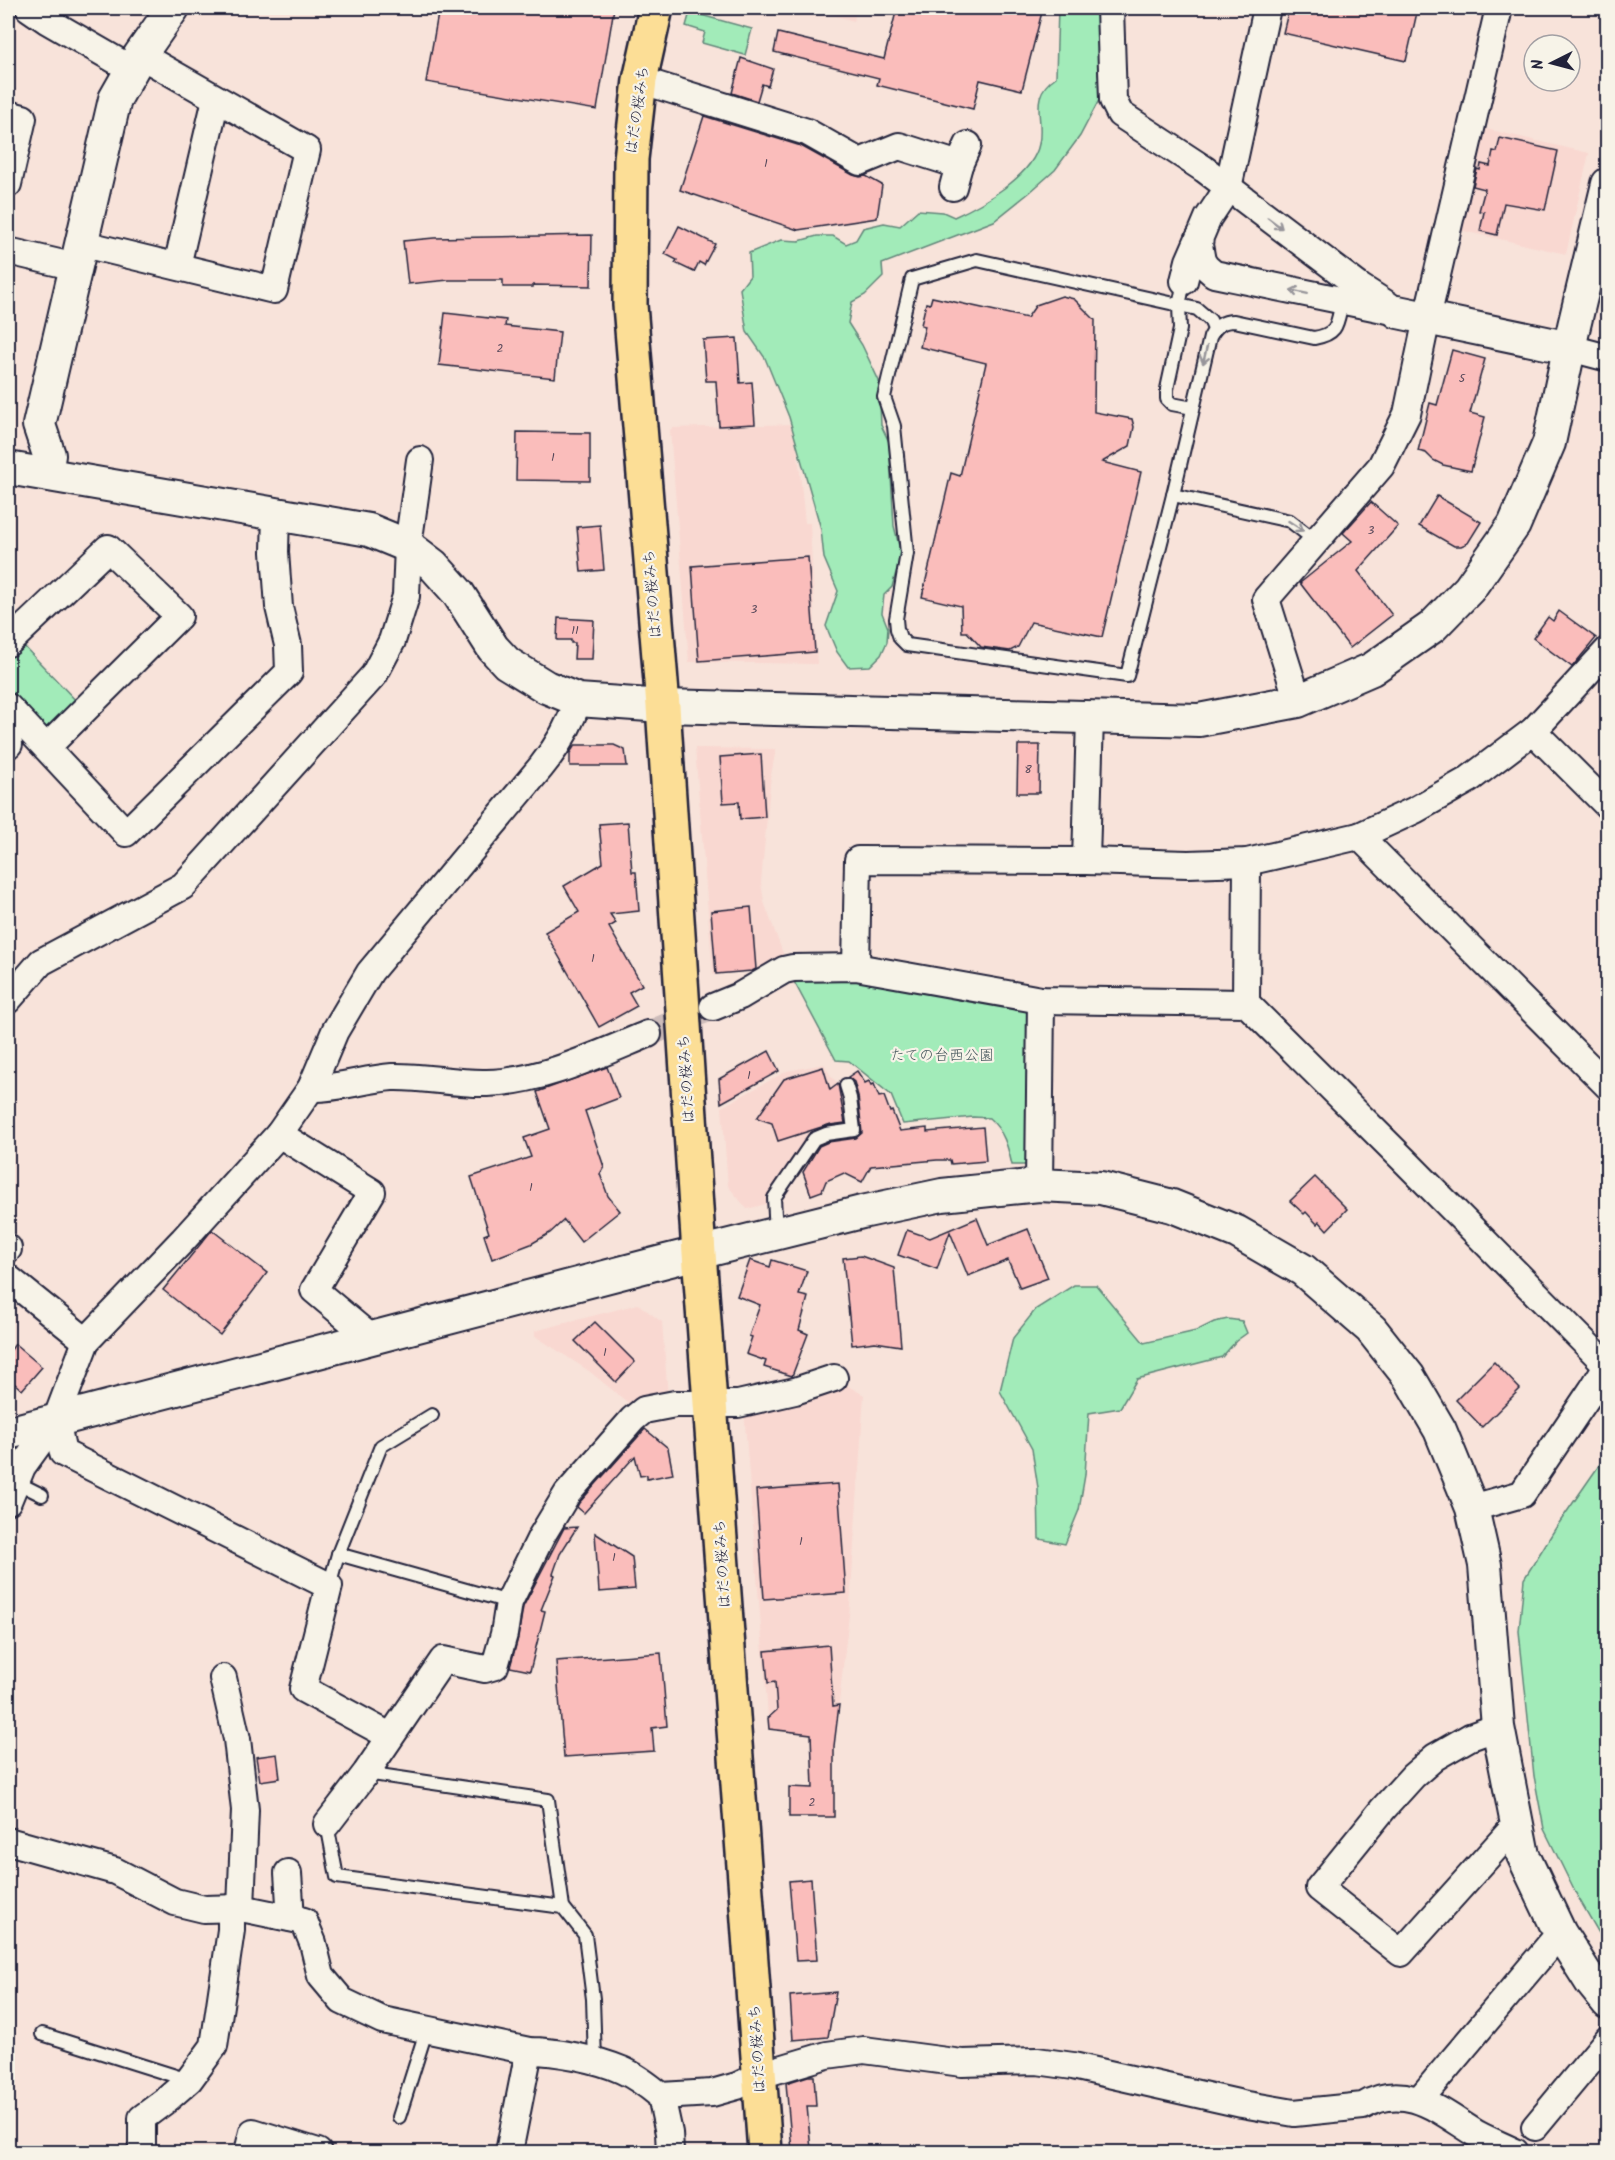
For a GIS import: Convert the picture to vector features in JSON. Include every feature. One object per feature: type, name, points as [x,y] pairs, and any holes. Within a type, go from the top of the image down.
[{"type":"main road","name":"はだの桜みち","points":[[656,8],[640,80],[631,159],[630,305],[663,706],[699,1253],[765,2152]]},
{"type":"street","points":[[46,474],[49,455],[39,425],[86,257],[115,99],[130,58],[173,8]]},
{"type":"street","points":[[1110,8],[1113,100],[1120,114],[1204,169],[1360,288],[1412,315]]},
{"type":"street","points":[[1184,280],[1189,261],[1203,229],[1228,188],[1267,8]]},
{"type":"street","points":[[1298,701],[1266,599],[1381,466],[1407,414],[1412,315],[1499,8]]},
{"type":"street","points":[[8,250],[177,266],[274,290],[307,150],[216,99],[130,58],[45,12]]},
{"type":"street","points":[[640,80],[807,132],[860,162],[899,146],[960,166]]},
{"type":"street","points":[[177,266],[216,99]]},
{"type":"street","points":[[8,114],[23,118],[8,184]]},
{"type":"street","points":[[8,468],[369,530],[408,546],[433,565],[458,593],[493,648],[507,663],[546,687],[578,700],[663,706],[1199,720],[1298,701],[1372,669],[1432,627],[1469,589],[1514,525],[1549,443],[1608,184]]},
{"type":"street","points":[[1203,229],[1198,245],[1199,253],[1206,267],[1214,274],[1570,348],[1608,358]]},
{"type":"street","points":[[8,1000],[41,962],[183,886],[374,675],[392,641],[406,596],[408,546],[420,460]]},
{"type":"street","points":[[8,707],[126,833],[289,672],[288,645],[279,607],[275,552],[276,513]]},
{"type":"street","points":[[8,643],[108,548],[179,616],[47,747]]},
{"type":"street","points":[[856,967],[858,860],[1188,864],[1247,862],[1359,836],[1416,810],[1468,780],[1533,731],[1608,650]]},
{"type":"street","points":[[12,1492],[22,1467],[56,1420],[86,1341],[183,1240],[279,1134],[310,1088],[335,1031],[370,972],[560,743],[571,722],[578,700]]},
{"type":"street","points":[[1086,861],[1090,717]]},
{"type":"street","points":[[1533,731],[1608,806]]},
{"type":"street","points":[[1359,836],[1608,1086]]},
{"type":"street","points":[[1246,1003],[1247,862]]},
{"type":"street","points":[[713,1007],[740,996],[784,970],[856,967],[1041,1000],[1246,1003],[1607,1364],[1522,1494],[1472,1508]]},
{"type":"street","points":[[1039,1185],[1041,1000]]},
{"type":"street","points":[[310,1088],[325,1089],[355,1081],[393,1077],[488,1083],[521,1078],[583,1060],[648,1034]]},
{"type":"street","points":[[279,1134],[372,1192],[314,1290],[370,1337]]},
{"type":"street","points":[[8,1433],[776,1233],[942,1195],[1039,1185],[1101,1188],[1172,1206],[1237,1232],[1303,1270],[1371,1329],[1409,1377],[1440,1430],[1472,1508],[1485,1565],[1498,1727],[1523,1855],[1560,1933],[1591,1982],[1608,2003]]},
{"type":"street","points":[[8,1278],[86,1341]]},
{"type":"street","points":[[327,1824],[366,1773],[443,1660],[485,1669],[495,1666],[509,1602],[555,1512],[567,1494],[633,1419],[644,1410],[675,1404],[738,1404],[795,1391],[834,1378]]},
{"type":"street","points":[[56,1420],[63,1453],[329,1586],[303,1689],[390,1736]]},
{"type":"street","points":[[142,2152],[142,2118],[165,2102],[189,2080],[214,2046],[236,1908],[245,1810],[237,1739],[223,1678]]},
{"type":"street","points":[[1498,1727],[1470,1737],[1435,1757],[1413,1776],[1319,1888],[1401,1953],[1516,1825]]},
{"type":"street","points":[[8,1841],[115,1871],[175,1902],[204,1909],[236,1908],[304,1921],[313,1943],[321,1976],[342,2001],[382,2020],[529,2051],[543,2051],[595,2061],[621,2070],[642,2081],[661,2096],[669,2133],[670,2152]]},
{"type":"street","points":[[288,1873],[291,1918]]},
{"type":"street","points":[[1420,2099],[1560,1933]]},
{"type":"street","points":[[1535,2127],[1608,2039]]},
{"type":"street","points":[[661,2096],[712,2093],[760,2075],[827,2055],[864,2050],[962,2063],[1036,2061],[1073,2066],[1242,2104],[1294,2113],[1363,2106],[1372,2100],[1384,2098],[1420,2099],[1486,2139],[1515,2152]]},
{"type":"street","points":[[509,2152],[529,2051]]},
{"type":"street","points":[[248,2152],[253,2132],[318,2152]]},
{"type":"lane","points":[[1214,329],[1210,320],[1197,309],[977,260],[912,279],[884,397],[894,426],[907,553],[896,619],[900,638],[907,645],[1127,676],[1210,337],[1214,329],[1226,321],[1234,321],[1314,338],[1328,336],[1336,328],[1342,301]]},
{"type":"lane","points":[[1184,280],[1179,306],[1180,329],[1167,389],[1167,399],[1173,404],[1193,408]]},
{"type":"lane","points":[[1173,495],[1290,521],[1317,542]]},
{"type":"lane","points":[[776,1233],[774,1198],[813,1139],[826,1134],[854,1130],[846,1085]]},
{"type":"lane","points":[[329,1586],[338,1554],[381,1446],[432,1414]]},
{"type":"lane","points":[[12,1492],[42,1495]]},
{"type":"lane","points":[[338,1554],[509,1602]]},
{"type":"lane","points":[[366,1773],[548,1800],[563,1907],[585,1935],[593,1999],[595,2061]]},
{"type":"lane","points":[[327,1824],[337,1877],[563,1907]]},
{"type":"lane","points":[[399,2117],[427,2028]]},
{"type":"lane","points":[[42,2034],[189,2080]]},
{"type":"shaded area","points":[[807,8],[857,8],[854,21]]},
{"type":"shaded area","points":[[1482,128],[1589,153],[1566,254],[1459,230]]},
{"type":"shaded area","points":[[795,424],[805,523],[810,523],[817,664],[689,662],[670,430],[672,428]]},
{"type":"shaded area","points":[[695,748],[776,749],[771,775],[761,882],[764,902],[784,956],[765,969],[713,975]]},
{"type":"shaded area","points":[[824,1064],[844,1090],[848,1117],[841,1125],[824,1126],[809,1134],[767,1198],[766,1204],[747,1209],[728,1186],[722,1107],[787,1071]]},
{"type":"shaded area","points":[[638,1304],[662,1322],[668,1396],[632,1406],[589,1371],[535,1336],[535,1331]]},
{"type":"shaded area","points":[[841,1382],[864,1395],[850,1606],[835,1737],[769,1729],[744,1411]]},
{"type":"green space","points":[[1058,8],[1099,8],[1100,98],[1080,136],[1055,170],[994,221],[882,264],[883,277],[865,295],[852,302],[848,323],[862,345],[879,381],[881,425],[889,442],[894,526],[901,554],[892,587],[884,595],[882,613],[888,628],[887,642],[881,655],[870,666],[848,667],[837,652],[826,626],[838,591],[824,558],[821,529],[789,417],[765,358],[747,332],[740,289],[750,276],[749,253],[781,240],[799,241],[817,236],[833,236],[846,244],[856,240],[863,228],[884,223],[900,226],[918,210],[943,212],[954,217],[991,197],[1017,178],[1035,156],[1040,134],[1039,100],[1047,85],[1056,77]]},
{"type":"green space","points":[[690,12],[752,29],[745,55],[702,43],[705,32],[686,26]]},
{"type":"green space","points":[[20,642],[80,705],[52,731],[42,731],[8,694],[8,654]]},
{"type":"green space","name":"たての台西公園","points":[[854,975],[1025,1006],[1031,1012],[1027,1165],[1012,1165],[1002,1134],[989,1118],[973,1117],[903,1124],[891,1095],[849,1061],[836,1060],[791,976]]},
{"type":"green space","points":[[1074,1285],[1096,1285],[1144,1343],[1196,1331],[1214,1322],[1228,1319],[1242,1321],[1247,1333],[1236,1341],[1222,1357],[1137,1379],[1120,1408],[1089,1413],[1085,1475],[1079,1510],[1065,1544],[1039,1539],[1038,1488],[1032,1449],[1000,1391],[1013,1338],[1036,1309]]},
{"type":"green space","points":[[1607,1454],[1607,1947],[1575,1892],[1544,1829],[1534,1776],[1519,1631],[1524,1579],[1557,1526]]},
{"type":"building","points":[[439,8],[614,8],[597,110],[426,82]]},
{"type":"building","points":[[897,8],[1043,8],[1022,90],[980,80],[973,109],[877,85],[879,78],[774,52],[778,33],[884,59]]},
{"type":"building","points":[[1289,8],[1418,8],[1406,61],[1283,33]]},
{"type":"building","points":[[741,58],[773,69],[768,86],[762,84],[757,101],[732,93]]},
{"type":"building","points":[[704,116],[801,146],[853,175],[866,176],[882,185],[877,218],[798,230],[680,190]]},
{"type":"building","points":[[1500,138],[1558,151],[1545,210],[1504,203],[1497,235],[1480,231],[1484,212],[1479,211],[1485,189],[1473,186],[1477,169],[1480,170],[1481,164],[1490,166],[1493,151],[1497,152]]},
{"type":"building","points":[[679,226],[715,244],[704,265],[699,262],[694,272],[675,263],[677,260],[665,254]]},
{"type":"building","points":[[592,235],[591,286],[503,287],[503,280],[449,280],[408,284],[403,241],[434,238]]},
{"type":"building","points":[[1062,296],[1074,299],[1095,320],[1094,412],[1132,419],[1134,427],[1130,446],[1102,462],[1141,472],[1102,637],[1031,622],[1018,647],[1010,651],[981,647],[967,632],[962,632],[961,606],[922,597],[951,473],[960,476],[986,363],[920,347],[925,326],[921,325],[926,303],[930,304],[932,297],[1027,318],[1036,305]]},
{"type":"building","points":[[445,313],[506,320],[505,326],[560,332],[555,378],[439,365]]},
{"type":"building","points":[[737,338],[740,383],[752,382],[755,424],[719,426],[716,381],[706,381],[703,340]]},
{"type":"building","points":[[1452,350],[1485,359],[1470,413],[1485,417],[1471,471],[1443,465],[1426,453],[1418,451],[1430,403],[1437,405]]},
{"type":"building","points":[[517,432],[590,433],[590,481],[516,480]]},
{"type":"building","points":[[1437,496],[1481,522],[1468,543],[1454,546],[1419,526]]},
{"type":"building","points":[[1371,502],[1398,526],[1358,571],[1392,615],[1350,648],[1300,583],[1352,541],[1343,533]]},
{"type":"building","points":[[600,525],[604,570],[581,572],[577,527]]},
{"type":"building","points":[[808,557],[815,652],[699,661],[692,566]]},
{"type":"building","points":[[1559,611],[1596,638],[1572,667],[1533,638],[1548,617],[1553,621]]},
{"type":"building","points":[[558,618],[594,620],[592,659],[574,659],[575,643],[571,643],[571,640],[557,640]]},
{"type":"building","points":[[575,745],[614,745],[625,750],[627,766],[570,766],[570,753]]},
{"type":"building","points":[[1018,745],[1040,745],[1039,793],[1017,793]]},
{"type":"building","points":[[761,754],[765,817],[740,819],[739,802],[723,803],[720,757]]},
{"type":"building","points":[[628,822],[632,872],[636,872],[639,911],[610,914],[616,923],[609,927],[642,985],[629,992],[637,1006],[599,1027],[545,932],[579,912],[564,886],[603,863],[599,824]]},
{"type":"building","points":[[751,907],[756,969],[716,974],[711,911]]},
{"type":"building","points":[[769,1051],[779,1071],[721,1103],[719,1079]]},
{"type":"building","points":[[607,1067],[619,1098],[585,1111],[604,1167],[600,1174],[608,1196],[620,1211],[581,1242],[564,1220],[550,1233],[531,1244],[492,1259],[484,1235],[489,1233],[471,1177],[531,1157],[524,1138],[550,1129],[537,1092]]},
{"type":"building","points":[[823,1067],[830,1090],[838,1084],[845,1123],[831,1124],[778,1141],[772,1123],[757,1118],[784,1079]]},
{"type":"building","points":[[857,1071],[865,1083],[869,1081],[871,1085],[874,1084],[879,1097],[884,1096],[900,1131],[927,1128],[927,1132],[983,1127],[986,1161],[951,1164],[950,1160],[937,1160],[871,1166],[862,1182],[844,1173],[826,1181],[822,1191],[811,1195],[803,1172],[819,1146],[828,1142],[856,1138],[862,1133],[858,1096],[854,1082],[848,1077]]},
{"type":"building","points":[[1315,1177],[1347,1209],[1327,1230],[1319,1221],[1317,1224],[1306,1212],[1304,1214],[1290,1201]]},
{"type":"building","points":[[977,1218],[988,1245],[1028,1229],[1048,1278],[1020,1288],[1008,1260],[968,1276],[950,1232],[937,1269],[898,1255],[907,1230],[930,1238]]},
{"type":"building","points":[[212,1230],[267,1273],[220,1335],[163,1290]]},
{"type":"building","points":[[861,1256],[894,1268],[901,1346],[875,1342],[852,1345],[843,1258]]},
{"type":"building","points":[[750,1260],[770,1267],[772,1260],[807,1271],[799,1295],[808,1297],[799,1330],[808,1334],[792,1376],[764,1367],[766,1361],[746,1354],[752,1337],[749,1336],[760,1305],[737,1296]]},
{"type":"building","points":[[595,1322],[635,1362],[616,1382],[575,1341]]},
{"type":"building","points":[[15,1344],[42,1367],[22,1390],[8,1378],[8,1354]]},
{"type":"building","points":[[1494,1362],[1520,1389],[1482,1427],[1456,1400]]},
{"type":"building","points":[[645,1429],[668,1448],[673,1474],[647,1479],[647,1475],[640,1476],[635,1456],[584,1513],[577,1507],[579,1503]]},
{"type":"building","points":[[838,1484],[846,1593],[764,1599],[756,1490]]},
{"type":"building","points":[[577,1527],[560,1554],[553,1574],[555,1575],[541,1610],[545,1611],[530,1671],[510,1667],[523,1607],[564,1528]]},
{"type":"building","points":[[595,1533],[632,1557],[635,1589],[599,1592]]},
{"type":"building","points":[[829,1645],[833,1706],[839,1705],[834,1746],[834,1817],[789,1817],[789,1787],[813,1788],[811,1734],[769,1729],[768,1718],[777,1710],[775,1682],[768,1683],[765,1651]]},
{"type":"building","points":[[661,1653],[667,1726],[652,1728],[654,1751],[564,1757],[556,1661]]},
{"type":"building","points":[[277,1754],[280,1778],[260,1781],[256,1757]]},
{"type":"building","points":[[811,1879],[817,1960],[796,1961],[789,1881]]},
{"type":"building","points":[[836,1992],[828,2037],[793,2040],[790,1996]]},
{"type":"building","points":[[814,2076],[816,2106],[807,2106],[811,2149],[792,2151],[786,2083]]},
{"type":"tunnel","points":[[648,1034],[713,1007]]}]
